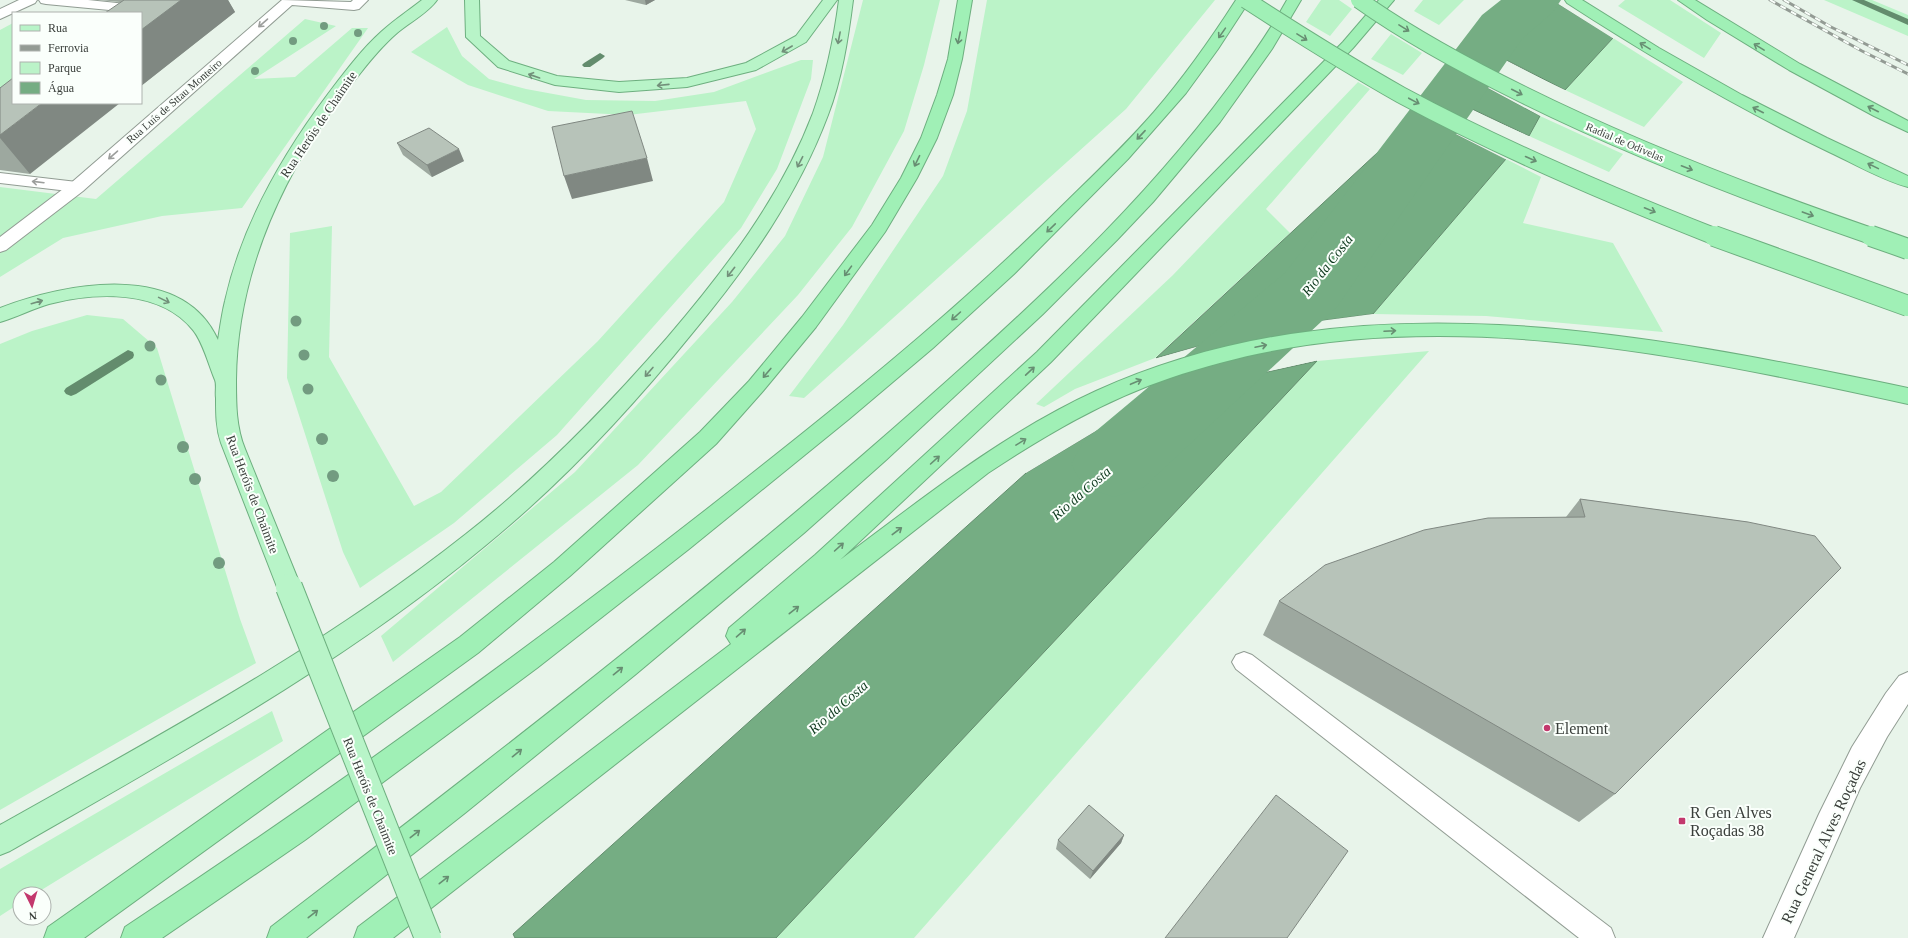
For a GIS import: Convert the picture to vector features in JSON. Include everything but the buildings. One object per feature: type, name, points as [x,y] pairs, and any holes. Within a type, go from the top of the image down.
[{"type":"highway","points":[[59,938],[469,645],[562,569],[708,438],[756,386],[809,322],[879,228],[910,178],[929,138],[945,95],[955,59],[966,0]]},
{"type":"highway","points":[[136,938],[216,885],[376,772],[593,612],[821,432],[996,281],[1063,216],[1156,119],[1198,67],[1244,0],[1310,42],[1391,89],[1494,142],[1604,191],[1678,221],[1760,253],[1908,306]]},
{"type":"highway","points":[[282,938],[462,798],[709,597],[924,414],[1022,324],[1096,252],[1186,154],[1230,98],[1263,50],[1294,0]]},
{"type":"highway","name":"Radial de Odivelas","points":[[1359,0],[1468,67],[1591,128],[1673,163],[1762,197],[1908,249]]},
{"type":"highway","points":[[530,813],[823,562],[1044,357],[1348,45],[1387,0]]},
{"type":"highway","points":[[1572,0],[1647,48],[1727,94],[1793,128],[1908,182]]},
{"type":"highway","points":[[1685,0],[1783,61],[1908,127]]},
{"type":"highway","points":[[369,938],[987,462],[1061,418],[1102,397],[1143,379],[1206,359],[1263,346],[1326,336],[1385,331],[1472,330],[1584,339],[1770,367],[1908,396]]},
{"type":"main road","name":"Rua Heróis de Chaimite","points":[[428,938],[228,431],[224,379],[228,333],[236,292],[263,215],[276,186],[301,145],[354,70],[398,24],[424,5],[438,0]]},
{"type":"main road","points":[[472,0],[469,12],[469,26],[476,42],[489,55],[510,67],[539,77],[573,84],[606,88],[676,84],[745,70],[775,56],[799,42],[815,26],[828,6],[830,0]]},
{"type":"main road","points":[[0,842],[282,676],[357,628],[414,588],[478,539],[588,438],[647,374],[700,312],[742,259],[776,208],[804,153],[822,112],[846,0]]},
{"type":"main road","points":[[0,315],[57,296],[96,291],[129,291],[157,297],[181,309],[201,326],[224,379]]},
{"type":"street","points":[[0,15],[30,0]]},
{"type":"street","points":[[46,0],[155,11],[142,21]]},
{"type":"street","name":"Rua Luís de Sttau Monteiro","points":[[0,246],[77,187],[283,0],[354,6],[361,0]]},
{"type":"street","name":"Rua General Alves Roçadas","points":[[1778,938],[1796,901],[1841,795],[1895,700],[1908,684]]},
{"type":"lane","points":[[0,178],[77,187]]},
{"type":"lane","points":[[1244,662],[1601,938]]},
{"type":"green space","points":[[863,0],[940,0],[924,65],[904,131],[852,227],[798,295],[638,465],[393,662],[381,636],[575,472],[732,302],[785,236],[823,157]]},
{"type":"green space","points":[[987,0],[1215,0],[1126,109],[804,398],[789,396],[843,325],[943,176],[967,111]]},
{"type":"green space","points":[[1321,0],[1339,0],[1352,9],[1330,36],[1306,22]]},
{"type":"green space","points":[[1423,0],[1464,0],[1439,25],[1414,11]]},
{"type":"green space","points":[[1625,0],[1670,0],[1721,33],[1704,58],[1618,6]]},
{"type":"green space","points":[[1824,0],[1872,0],[1908,15],[1908,36]]},
{"type":"green space","points":[[305,19],[336,26],[254,79],[295,77],[352,28],[368,28],[242,208],[162,216],[63,238],[0,277],[0,187],[96,199]]},
{"type":"green space","points":[[12,24],[12,93],[0,101],[0,30]]},
{"type":"green space","points":[[447,27],[462,56],[489,79],[526,89],[586,100],[655,101],[714,92],[801,60],[813,60],[811,79],[777,169],[741,228],[557,435],[454,523],[360,588],[343,552],[287,378],[290,233],[332,226],[329,357],[414,506],[441,492],[598,341],[724,202],[756,129],[746,101],[628,115],[548,111],[468,85],[411,52]]},
{"type":"green space","points":[[1391,34],[1422,53],[1403,75],[1371,59]]},
{"type":"green space","points":[[1613,38],[1683,82],[1644,127],[1565,90]]},
{"type":"green space","points":[[1358,82],[1370,89],[1266,209],[1290,233],[1155,358],[1075,389],[1044,407],[1036,404],[1173,275]]},
{"type":"green space","points":[[1540,116],[1623,154],[1609,172],[1529,136]]},
{"type":"green space","points":[[1506,159],[1541,177],[1523,223],[1613,243],[1663,332],[1486,316],[1373,314]]},
{"type":"green space","points":[[87,315],[123,319],[157,348],[240,619],[256,663],[0,810],[0,344],[32,331]]},
{"type":"green space","points":[[1429,351],[914,938],[776,938],[1317,361]]},
{"type":"green space","points":[[272,711],[283,741],[48,886],[12,886],[12,908],[0,916],[0,869]]},
{"type":"water","points":[[1512,0],[1552,0],[1613,38],[1565,90],[1473,43]]},
{"type":"water","points":[[1451,68],[1540,116],[1529,136],[1430,89]]},
{"type":"water","points":[[1418,115],[1506,159],[1373,314],[1297,324],[1224,339],[1156,358]]},
{"type":"water","points":[[1317,361],[776,938],[515,938],[513,934],[1026,473],[1129,411],[1167,394]]},
{"type":"pier","points":[[1552,0],[1556,0],[1614,37],[1614,39]]},
{"type":"pier","points":[[1471,42],[1533,75],[1567,91],[1564,92],[1532,77],[1472,45]]},
{"type":"pier","points":[[1449,67],[1452,67],[1541,114],[1542,117]]},
{"type":"pier","points":[[1428,88],[1488,118],[1531,137],[1528,138],[1487,120],[1429,91]]},
{"type":"pier","points":[[1419,113],[1506,157],[1507,160],[1416,114]]},
{"type":"pier","points":[[1375,314],[1373,316],[1298,326],[1224,341],[1156,360],[1154,359],[1224,339],[1297,324]]},
{"type":"pier","points":[[1316,359],[1319,360],[1167,394],[1129,411],[1026,473],[1024,471],[1128,409],[1167,392]]},
{"type":"waterway","name":"Rio da Costa","points":[[1114,464],[1311,290],[1502,27],[1534,0]]},
{"type":"waterway","points":[[1856,0],[1908,22]]},
{"type":"waterway","points":[[587,65],[600,56]]},
{"type":"waterway","points":[[71,391],[128,355]]},
{"type":"railway","points":[[1770,0],[1862,51],[1908,74]]},
{"type":"railway","points":[[1784,0],[1831,27],[1908,65]]},
{"type":"place","name":"Element","points":[[1547,728]]},
{"type":"place","name":"R Gen Alves Roçadas 38","points":[[1682,821]]}]
